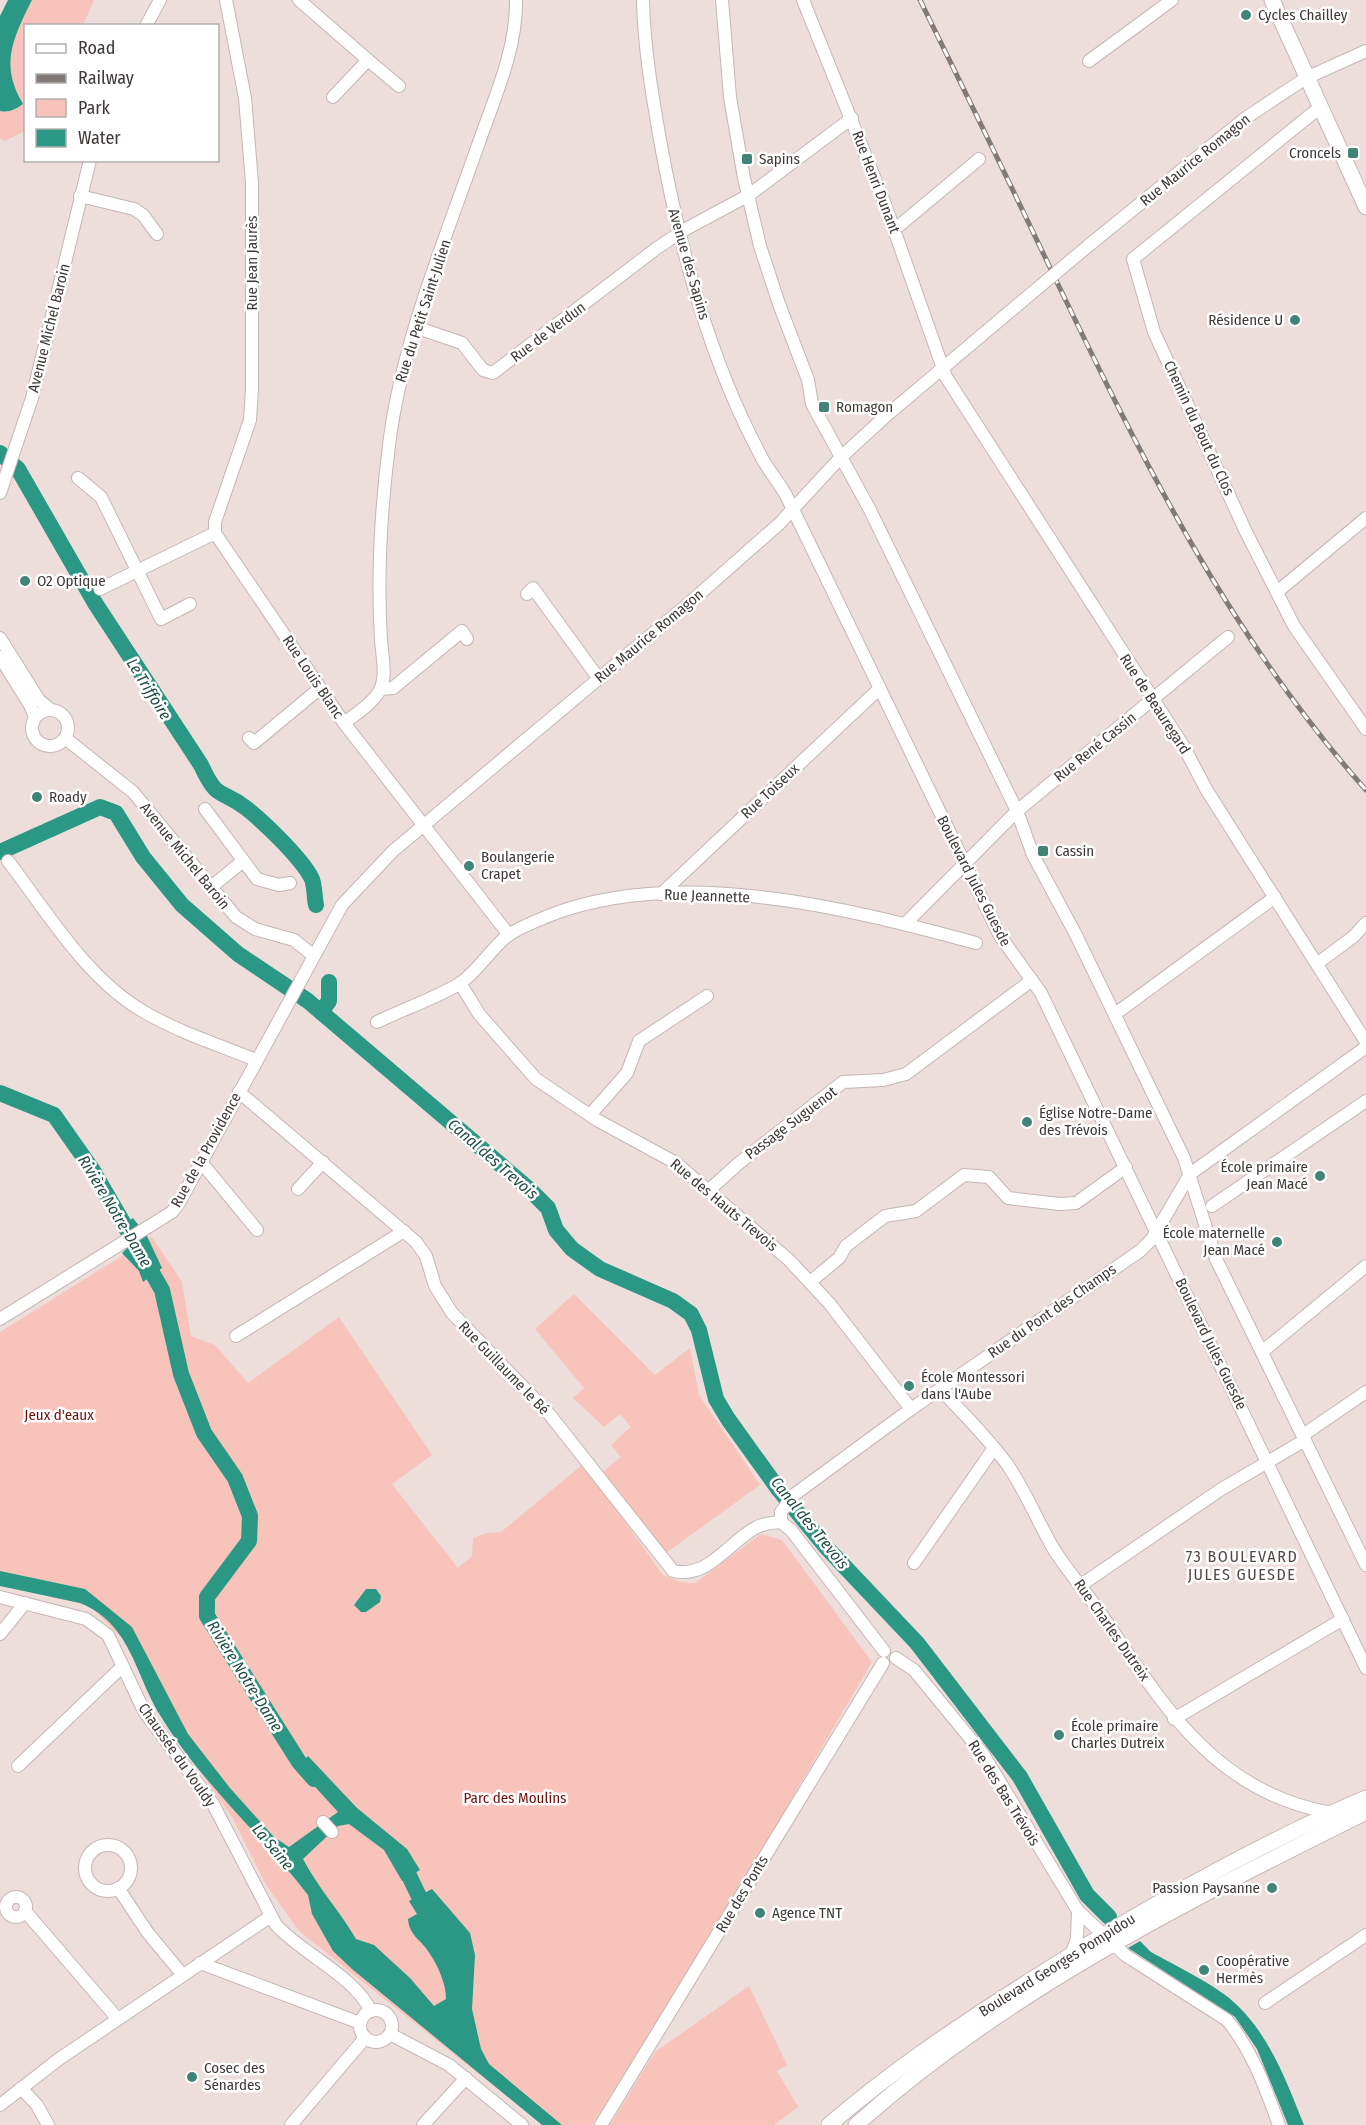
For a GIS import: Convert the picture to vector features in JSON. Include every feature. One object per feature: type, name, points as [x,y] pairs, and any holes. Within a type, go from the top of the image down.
[{"type":"main road","points":[[1272,0],[1319,108],[1366,207]]},
{"type":"main road","name":"Boulevard Georges Pompidou","points":[[856,2125],[892,2093],[978,2029],[1108,1939],[1229,1864],[1366,1798]]},
{"type":"main road","name":"Boulevard Georges Pompidou","points":[[829,2125],[915,2055],[1071,1955],[1191,1900],[1366,1812]]},
{"type":"street","points":[[147,24],[160,0]]},
{"type":"street","name":"Rue Jean Jaurès","points":[[215,528],[250,420],[252,389],[252,183],[245,98],[226,0]]},
{"type":"street","points":[[299,0],[399,86]]},
{"type":"street","name":"Rue du Petit Saint-Julien","points":[[381,688],[383,675],[379,597],[389,445],[400,381],[416,327],[505,68],[516,0]]},
{"type":"street","name":"Avenue des Sapins","points":[[643,0],[649,79],[679,233],[707,326],[726,378],[764,460],[793,510]]},
{"type":"street","points":[[722,0],[730,98],[760,246],[808,380],[812,404],[831,443],[870,510],[1017,811],[1033,855],[1114,1014],[1190,1174],[1191,1187],[1216,1259],[1366,1565]]},
{"type":"street","name":"Rue Henri Dunant","points":[[803,0],[852,118],[942,367]]},
{"type":"street","points":[[1089,62],[1172,0]]},
{"type":"street","name":"Rue Maurice Romagon","points":[[287,1006],[342,905],[393,851],[703,591],[793,510],[841,457],[942,367],[1088,246],[1247,117],[1306,78],[1366,51]]},
{"type":"street","points":[[333,98],[368,60]]},
{"type":"street","name":"Chemin du Bout du Clos","points":[[1319,108],[1133,260],[1154,332],[1246,532],[1294,626],[1365,726]]},
{"type":"street","points":[[679,233],[749,195],[852,118]]},
{"type":"street","points":[[894,230],[979,159]]},
{"type":"street","name":"Avenue Michel Baroin","points":[[0,493],[32,398],[89,162]]},
{"type":"street","points":[[80,196],[134,209],[143,215],[157,234]]},
{"type":"street","name":"Rue de Verdun","points":[[416,327],[462,343],[483,370],[494,374],[679,233]]},
{"type":"street","name":"Rue de Beauregard","points":[[942,367],[1152,701],[1184,747],[1206,789],[1366,1042]]},
{"type":"street","points":[[78,478],[101,497],[136,573],[161,619],[190,604]]},
{"type":"street","name":"Boulevard Jules Guesde","points":[[793,510],[1004,943],[1041,993],[1366,1668]]},
{"type":"street","points":[[1277,592],[1366,518]]},
{"type":"street","points":[[100,589],[136,573],[215,528]]},
{"type":"street","name":"Rue Louis Blanc","points":[[215,528],[319,689],[509,935]]},
{"type":"street","points":[[527,594],[533,588],[599,679]]},
{"type":"street","points":[[344,723],[373,699],[381,688],[393,688],[462,631],[467,639]]},
{"type":"street","name":"Rue René Cassin","points":[[905,924],[1017,811],[1228,637]]},
{"type":"street","points":[[0,638],[39,700],[51,710],[62,714],[66,720],[65,738],[51,746],[39,742],[32,729],[35,717],[30,705],[0,657]]},
{"type":"street","name":"Rue Toiseux","points":[[661,894],[880,688]]},
{"type":"street","points":[[249,738],[254,743],[319,689]]},
{"type":"street","points":[[35,717],[45,710],[51,710]]},
{"type":"street","name":"Avenue Michel Baroin","points":[[65,738],[133,792],[236,917],[255,929],[294,940],[314,956]]},
{"type":"street","points":[[205,809],[257,879],[267,884],[290,883]]},
{"type":"street","points":[[8,861],[67,939],[121,994],[144,1012],[172,1026],[256,1060]]},
{"type":"street","points":[[210,888],[243,861]]},
{"type":"street","name":"Rue Jeannette","points":[[376,1022],[460,983],[509,935],[549,916],[599,900],[661,894],[791,900],[905,924],[976,943]]},
{"type":"street","points":[[1114,1014],[1275,897]]},
{"type":"street","points":[[1318,963],[1353,937],[1366,923]]},
{"type":"street","name":"Passage Suguenot","points":[[708,1191],[739,1163],[843,1082],[883,1080],[906,1074],[1032,980]]},
{"type":"street","name":"Rue des Hauts Trevois","points":[[460,983],[479,1014],[536,1079],[590,1115],[676,1163],[789,1260],[810,1282],[911,1409]]},
{"type":"street","points":[[590,1115],[627,1073],[639,1041],[707,996]]},
{"type":"street","name":"Rue de la Providence","points":[[0,1319],[172,1212],[287,1006]]},
{"type":"street","points":[[1190,1174],[1366,1047]]},
{"type":"street","name":"Rue Guillaume le Bé","points":[[239,1092],[404,1231],[426,1256],[435,1286],[452,1313],[550,1415],[673,1571],[699,1572],[758,1526],[781,1517]]},
{"type":"street","points":[[1212,1206],[1366,1101]]},
{"type":"street","points":[[201,1162],[257,1230]]},
{"type":"street","points":[[298,1189],[323,1162]]},
{"type":"street","points":[[810,1282],[839,1258],[846,1246],[885,1216],[916,1211],[964,1175],[989,1177],[1008,1198],[1060,1204],[1076,1203],[1126,1167]]},
{"type":"street","name":"Rue du Pont des Champs","points":[[781,1517],[795,1494],[911,1409],[1140,1251],[1156,1232],[1190,1174]]},
{"type":"street","points":[[236,1336],[404,1231]]},
{"type":"street","points":[[1263,1351],[1366,1266]]},
{"type":"street","name":"Rue Charles Dutreix","points":[[940,1389],[994,1448],[1023,1492],[1054,1550],[1082,1585],[1174,1719],[1211,1756],[1271,1795],[1302,1807],[1332,1813]]},
{"type":"street","points":[[1082,1585],[1304,1437],[1306,1433],[1366,1392]]},
{"type":"street","points":[[914,1563],[994,1448]]},
{"type":"street","points":[[781,1517],[884,1657]]},
{"type":"street","name":"Chaussée du Vouldy","points":[[0,1598],[72,1614],[99,1626],[108,1635],[151,1722],[213,1804],[271,1916],[289,1939],[359,1992],[371,2011]]},
{"type":"street","points":[[0,1634],[25,1603]]},
{"type":"street","points":[[1174,1719],[1343,1619]]},
{"type":"street","name":"Rue des Bas Trévois","points":[[884,1657],[892,1664],[896,1658],[914,1670],[983,1754],[1078,1911],[1132,1960],[1227,2020],[1256,2063],[1279,2125]]},
{"type":"street","name":"Rue des Ponts","points":[[601,2125],[884,1657]]},
{"type":"street","points":[[18,1766],[123,1666]]},
{"type":"street","points":[[323,1822],[332,1832]]},
{"type":"street","points":[[118,1888],[148,1933],[182,1974]]},
{"type":"street","points":[[25,1911],[117,2019]]},
{"type":"street","points":[[1071,1955],[1077,1939],[1078,1911]]},
{"type":"street","points":[[0,2105],[117,2019],[271,1916]]},
{"type":"street","points":[[1265,2003],[1366,1935]]},
{"type":"street","points":[[200,1963],[360,2023]]},
{"type":"street","points":[[360,2023],[371,2011],[385,2013],[390,2019],[390,2034]]},
{"type":"street","points":[[360,2023],[365,2038]]},
{"type":"street","points":[[365,2038],[378,2042],[390,2034]]},
{"type":"street","points":[[390,2034],[449,2065],[522,2125]]},
{"type":"street","points":[[291,2125],[365,2038]]},
{"type":"street","points":[[423,2125],[466,2078]]},
{"type":"street","points":[[21,2088],[37,2105],[48,2125]]},
{"type":"green space","points":[[32,0],[94,0],[83,24],[24,24],[24,132],[5,141],[0,139],[0,111],[4,112],[11,89],[5,69],[14,36]]},
{"type":"green space","name":"Parc des Moulins","points":[[152,1237],[182,1282],[191,1336],[215,1345],[248,1383],[339,1317],[432,1455],[392,1484],[458,1568],[472,1556],[473,1538],[487,1533],[501,1532],[583,1464],[663,1575],[680,1582],[695,1583],[761,1534],[782,1540],[872,1662],[701,1953],[592,2125],[543,2125],[299,1931],[266,1885],[232,1817],[163,1719],[123,1639],[90,1606],[0,1585],[0,1332]]},
{"type":"green space","points":[[574,1294],[655,1375],[690,1348],[699,1395],[760,1485],[666,1553],[603,1472],[621,1457],[611,1445],[631,1427],[620,1414],[604,1427],[573,1398],[584,1388],[535,1329]]},
{"type":"green space","points":[[749,1986],[787,2065],[777,2071],[798,2107],[774,2125],[610,2125],[655,2052]]},
{"type":"water","points":[[8,0],[32,0],[11,52],[12,77],[23,104],[12,110],[0,111],[0,16]]},
{"type":"water","points":[[133,1218],[147,1236],[162,1268],[143,1282],[139,1271],[122,1253],[128,1247],[117,1228]]},
{"type":"water","name":"La Seine","points":[[0,1571],[85,1589],[132,1627],[188,1734],[230,1788],[274,1837],[289,1847],[338,1812],[297,1767],[308,1756],[357,1808],[407,1849],[420,1870],[402,1881],[384,1850],[349,1824],[338,1826],[303,1859],[356,1939],[374,1945],[410,1978],[434,2006],[446,1999],[443,1981],[427,1949],[411,1930],[408,1919],[417,1914],[409,1901],[432,1889],[470,1933],[475,1955],[472,2009],[481,2049],[489,2064],[562,2125],[542,2125],[333,1951],[312,1914],[308,1895],[193,1763],[160,1715],[121,1636],[110,1623],[97,1612],[80,1603],[0,1586]]},
{"type":"water","points":[[366,1589],[376,1589],[381,1596],[380,1602],[366,1612],[361,1612],[354,1605]]},
{"type":"water","points":[[1140,1941],[1151,1952],[1229,1998],[1249,2018],[1269,2046],[1304,2125],[1288,2125],[1257,2049],[1235,2017],[1128,1948]]},
{"type":"waterway","name":"Le Triffoire","points":[[0,453],[18,469],[95,603],[212,785],[220,793],[254,814],[290,850],[311,877],[316,905]]},
{"type":"waterway","name":"Canal des Trevois","points":[[0,852],[100,807],[116,813],[143,857],[182,905],[238,954],[308,1001],[529,1189],[548,1208],[556,1230],[572,1249],[600,1269],[673,1301],[691,1314],[699,1330],[716,1399],[728,1419],[779,1490],[826,1547],[917,1643],[1020,1777],[1087,1895],[1109,1917]]},
{"type":"waterway","name":"Le Triffoire","points":[[321,1012],[329,1001],[329,982]]},
{"type":"waterway","name":"Rivière Notre-Dame","points":[[0,1093],[54,1115],[92,1169],[162,1290],[181,1374],[204,1433],[235,1478],[250,1516],[249,1541],[207,1597],[207,1616],[299,1762],[314,1779]]},
{"type":"waterway","name":"Rivière Notre-Dame","points":[[400,1857],[428,1915]]},
{"type":"railway","points":[[920,0],[1087,344],[1155,478],[1192,544],[1230,608],[1272,670],[1317,731],[1366,790]]},
{"type":"place","name":"Cycles Chailley","points":[[1246,15]]},
{"type":"place","name":"Croncels","points":[[1353,153]]},
{"type":"place","name":"Sapins","points":[[747,159]]},
{"type":"place","name":"Résidence U","points":[[1295,320]]},
{"type":"place","name":"Romagon","points":[[824,407]]},
{"type":"place","name":"O2 Optique","points":[[25,581]]},
{"type":"place","name":"Roady","points":[[37,797]]},
{"type":"place","name":"Cassin","points":[[1043,851]]},
{"type":"place","name":"Boulangerie Crapet","points":[[469,866]]},
{"type":"place","name":"Église Notre-Dame des Trévois","points":[[1027,1122]]},
{"type":"place","name":"École primaire Jean Macé","points":[[1320,1176]]},
{"type":"place","name":"École maternelle Jean Macé","points":[[1277,1242]]},
{"type":"place","name":"École Montessori dans l'Aube","points":[[909,1386]]},
{"type":"place","name":"École primaire Charles Dutreix","points":[[1059,1735]]},
{"type":"place","name":"Passion Paysanne","points":[[1272,1888]]},
{"type":"place","name":"Agence TNT","points":[[760,1913]]},
{"type":"place","name":"Coopérative Hermès","points":[[1204,1970]]},
{"type":"place","name":"Cosec des Sénardes","points":[[192,2077]]},
{"type":"district","name":"73 BOULEVARD JULES GUESDE","points":[[1242,1565]]},
{"type":"park label","name":"Jeux d'eaux","points":[[59,1415]]}]
